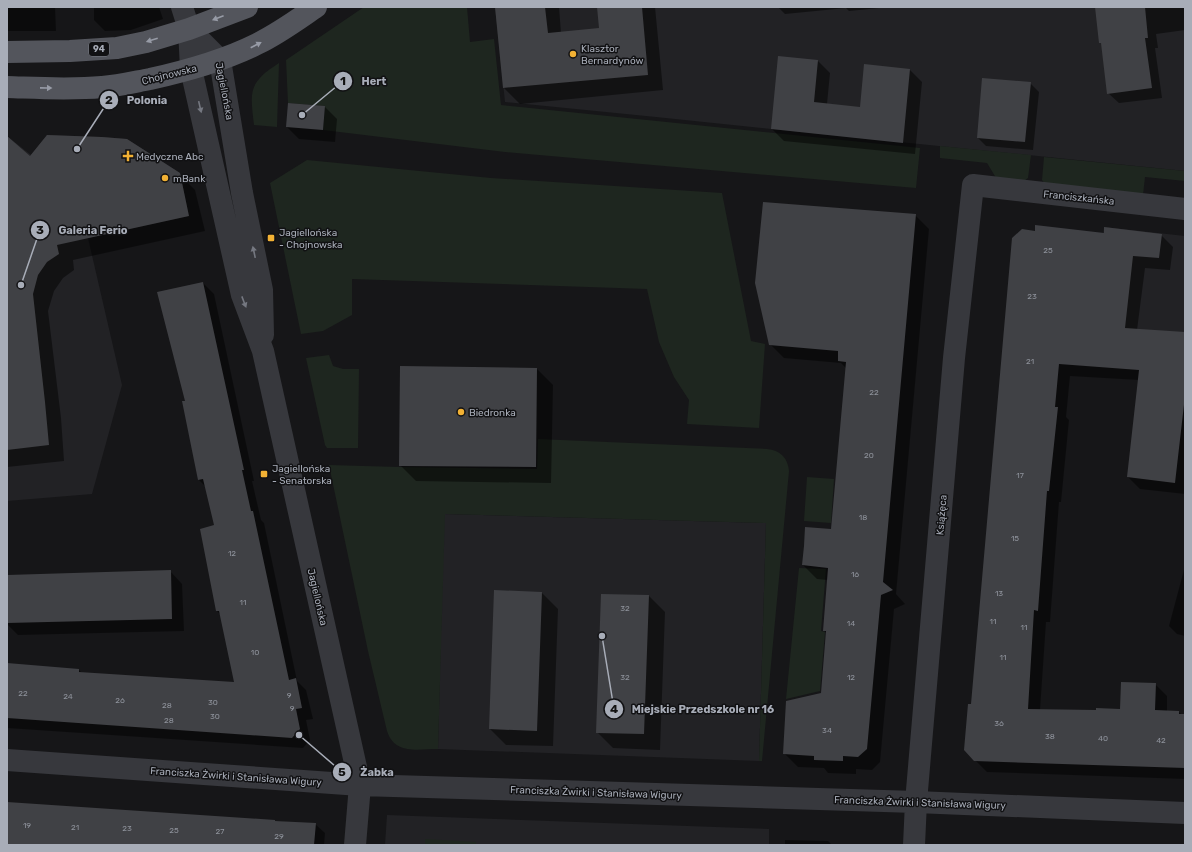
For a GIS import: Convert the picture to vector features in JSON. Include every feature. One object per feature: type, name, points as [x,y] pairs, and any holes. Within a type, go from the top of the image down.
[{"type":"main road","name":"94","points":[[7,52],[70,51],[117,48],[146,42],[189,29],[247,7]]},
{"type":"main road","name":"Chojnowska","points":[[7,87],[70,89],[102,87],[124,84],[191,69],[241,52],[264,41],[316,7]]},
{"type":"street","points":[[182,7],[189,29]]},
{"type":"street","name":"Jagiellońska","points":[[189,29],[220,60],[242,193],[262,290],[263,351]]},
{"type":"street","name":"Jagiellońska","points":[[189,29],[191,69],[242,295],[263,351],[360,785],[355,845]]},
{"type":"street","name":"Franciszkańska","points":[[973,185],[1185,209]]},
{"type":"street","name":"Książęca","points":[[914,845],[916,802],[954,358],[973,185]]},
{"type":"street","name":"Franciszka Żwirki i Stanisława Wigury","points":[[7,760],[360,785],[916,802],[1185,813]]},
{"type":"shaded area","points":[[364,7],[467,7],[470,42],[494,39],[501,105],[920,148],[916,188],[505,152],[323,130],[325,106],[288,103],[286,60]]},
{"type":"shaded area","points":[[495,7],[1185,7],[1185,171],[505,102]]},
{"type":"shaded area","points":[[279,63],[277,127],[254,125],[252,104],[253,89],[261,76]]},
{"type":"shaded area","points":[[47,135],[127,139],[180,173],[189,216],[88,238],[122,385],[92,494],[7,501],[7,136],[31,155]]},
{"type":"shaded area","points":[[940,146],[1031,155],[1028,178],[1021,183],[998,181],[987,163],[940,158]]},
{"type":"shaded area","points":[[1044,157],[1185,171],[1185,181],[1145,177],[1143,195],[1047,186],[1042,180]]},
{"type":"shaded area","points":[[307,160],[491,178],[722,193],[751,341],[765,344],[759,428],[687,424],[689,400],[674,377],[659,342],[647,289],[352,279],[352,315],[323,331],[301,334],[270,183]]},
{"type":"shaded area","points":[[1104,227],[1185,236],[1185,372],[1095,306]]},
{"type":"shaded area","points":[[329,355],[333,366],[343,369],[359,369],[358,448],[327,448],[325,445],[306,358]]},
{"type":"shaded area","points":[[538,439],[767,449],[776,451],[785,459],[789,471],[762,761],[759,761],[766,523],[445,514],[438,749],[408,749],[395,744],[391,739],[387,731],[368,651],[329,465],[537,469]]},
{"type":"shaded area","points":[[807,477],[834,479],[831,523],[804,521]]},
{"type":"shaded area","points":[[444,514],[766,523],[759,761],[438,749]]},
{"type":"shaded area","points":[[799,568],[826,569],[821,631],[825,632],[820,691],[786,699]]},
{"type":"shaded area","points":[[387,815],[769,829],[769,845],[385,845]]},
{"type":"shaded area","points":[[425,839],[476,842],[476,845],[425,845]]},
{"type":"building","name":"Klasztor Bernardynów","points":[[495,7],[545,7],[548,33],[599,28],[597,7],[642,7],[648,75],[503,88]]},
{"type":"building","points":[[1095,7],[1145,7],[1148,38],[1145,38],[1152,88],[1107,94]]},
{"type":"building","points":[[778,56],[818,60],[814,102],[860,107],[864,64],[910,69],[903,143],[771,129]]},
{"type":"building","points":[[982,78],[1031,82],[1025,142],[977,138]]},
{"type":"building","points":[[288,103],[325,106],[323,130],[286,127]]},
{"type":"building","points":[[47,135],[127,139],[180,173],[189,216],[57,245],[59,254],[47,262],[38,275],[33,294],[49,445],[7,450],[7,136],[30,156]]},
{"type":"building","points":[[763,202],[916,214],[883,582],[893,590],[881,595],[867,749],[858,757],[843,756],[843,761],[814,760],[814,756],[783,754],[786,701],[821,693],[826,631],[823,631],[828,568],[802,565],[805,527],[831,529],[846,362],[838,361],[838,351],[769,345],[755,283]]},
{"type":"building","points":[[1035,225],[1104,233],[1104,227],[1162,234],[1159,258],[1133,256],[1125,328],[1185,332],[1185,396],[1175,483],[1127,477],[1139,370],[1059,364],[1055,407],[1058,407],[1049,491],[1047,491],[1038,611],[1034,610],[1028,709],[1120,709],[1121,682],[1156,683],[1155,710],[1179,711],[1179,714],[1185,714],[1185,768],[974,761],[964,750],[968,704],[971,704],[1012,238],[1022,229],[1035,231]]},
{"type":"building","points":[[203,282],[244,470],[242,470],[251,511],[253,511],[289,680],[296,678],[302,708],[296,709],[300,729],[292,738],[7,718],[7,663],[79,669],[79,672],[234,682],[219,611],[216,611],[200,529],[214,525],[203,479],[198,480],[182,401],[185,401],[157,292]]},
{"type":"building","points":[[400,366],[537,368],[536,467],[399,466]]},
{"type":"building","points":[[171,570],[172,619],[7,623],[7,575]]},
{"type":"building","points":[[494,590],[542,592],[537,731],[489,729]]},
{"type":"building","points":[[601,594],[649,595],[644,734],[596,733]]},
{"type":"building","points":[[7,802],[316,823],[314,845],[7,845]]},
{"type":"place","name":"Klasztor Bernardynów","points":[[573,54]]},
{"type":"place","name":"Hert","points":[[302,115]]},
{"type":"place","name":"Polonia","points":[[77,149]]},
{"type":"place","name":"Medyczne Abc","points":[[128,156]]},
{"type":"place","name":"mBank","points":[[165,178]]},
{"type":"place","name":"Jagiellońska - Chojnowska","points":[[271,238]]},
{"type":"place","name":"Galeria Ferio","points":[[21,285]]},
{"type":"place","name":"Biedronka","points":[[461,412]]},
{"type":"place","name":"Jagiellońska - Senatorska","points":[[264,474]]},
{"type":"place","name":"Miejskie Przedszkole nr 16","points":[[602,636]]},
{"type":"place","name":"Żabka","points":[[299,735]]}]
